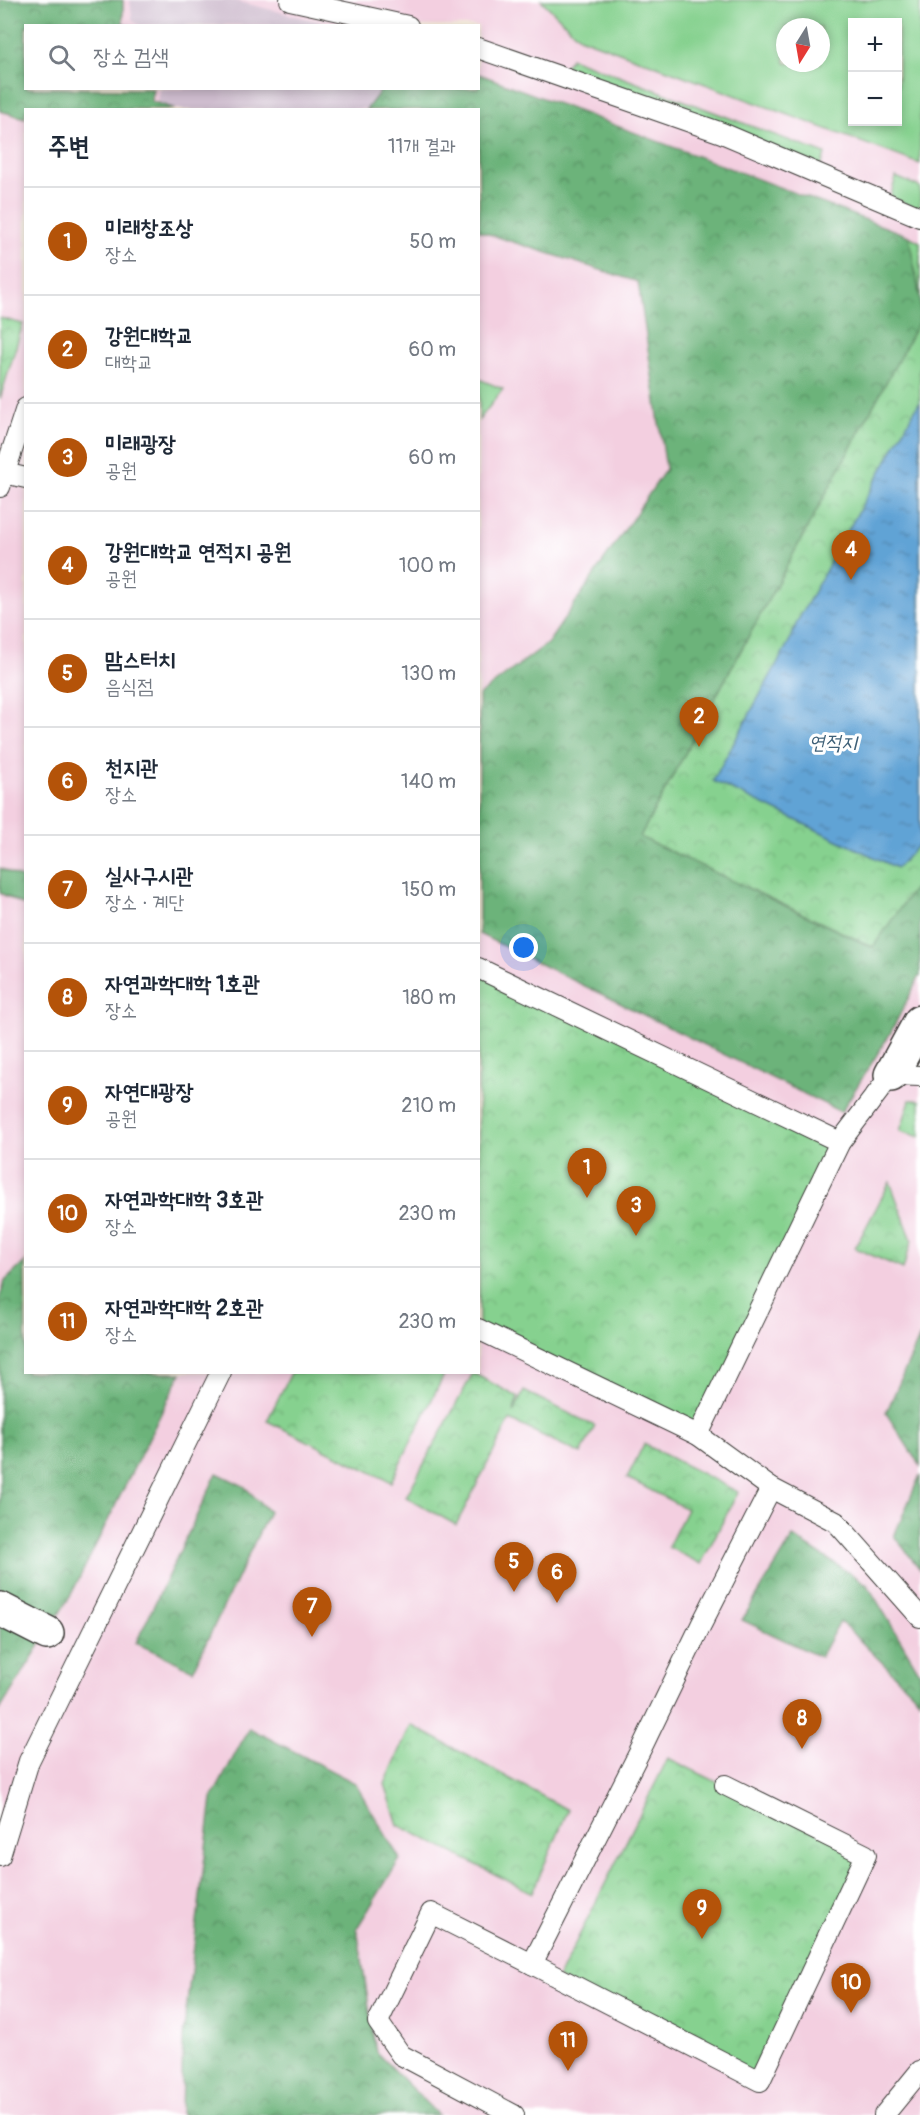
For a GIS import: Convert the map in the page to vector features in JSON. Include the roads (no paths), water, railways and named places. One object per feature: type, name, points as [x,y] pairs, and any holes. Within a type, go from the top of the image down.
[{"type":"street","points":[[905,1076],[920,1022]]},
{"type":"street","points":[[0,1609],[47,1633]]},
{"type":"lane","points":[[290,0],[399,24]]},
{"type":"lane","points":[[480,49],[722,133],[920,217]]},
{"type":"lane","points":[[13,479],[24,419]]},
{"type":"lane","points":[[480,969],[840,1142]]},
{"type":"lane","points":[[698,1435],[840,1142],[905,1076],[920,1016]]},
{"type":"lane","points":[[480,1330],[698,1435],[771,1488],[836,1522],[920,1617]]},
{"type":"lane","points":[[0,1856],[29,1761],[220,1374]]},
{"type":"lane","points":[[532,1964],[644,1745],[701,1625],[771,1488]]},
{"type":"lane","points":[[514,2115],[401,2055],[378,2022],[431,1913],[760,2081],[866,1855],[725,1785]]},
{"type":"lane","points":[[884,2115],[917,2081]]},
{"type":"water","name":"연적지","points":[[920,401],[920,843],[897,868],[713,781],[791,638],[797,622]]},
{"type":"place","name":"강원대학교 연적지 공원","points":[[851,580]]},
{"type":"place","name":"강원대학교","points":[[699,747]]},
{"type":"place","name":"미래창조상","points":[[587,1198]]},
{"type":"place","name":"미래광장","points":[[636,1236]]},
{"type":"place","name":"맘스터치","points":[[514,1592]]},
{"type":"place","name":"천지관","points":[[557,1603]]},
{"type":"place","name":"실사구시관","points":[[312,1637]]},
{"type":"place","name":"자연과학대학 1호관","points":[[802,1749]]},
{"type":"place","name":"자연대광장","points":[[702,1939]]},
{"type":"place","name":"자연과학대학 3호관","points":[[851,2013]]},
{"type":"place","name":"자연과학대학 2호관","points":[[568,2071]]}]
